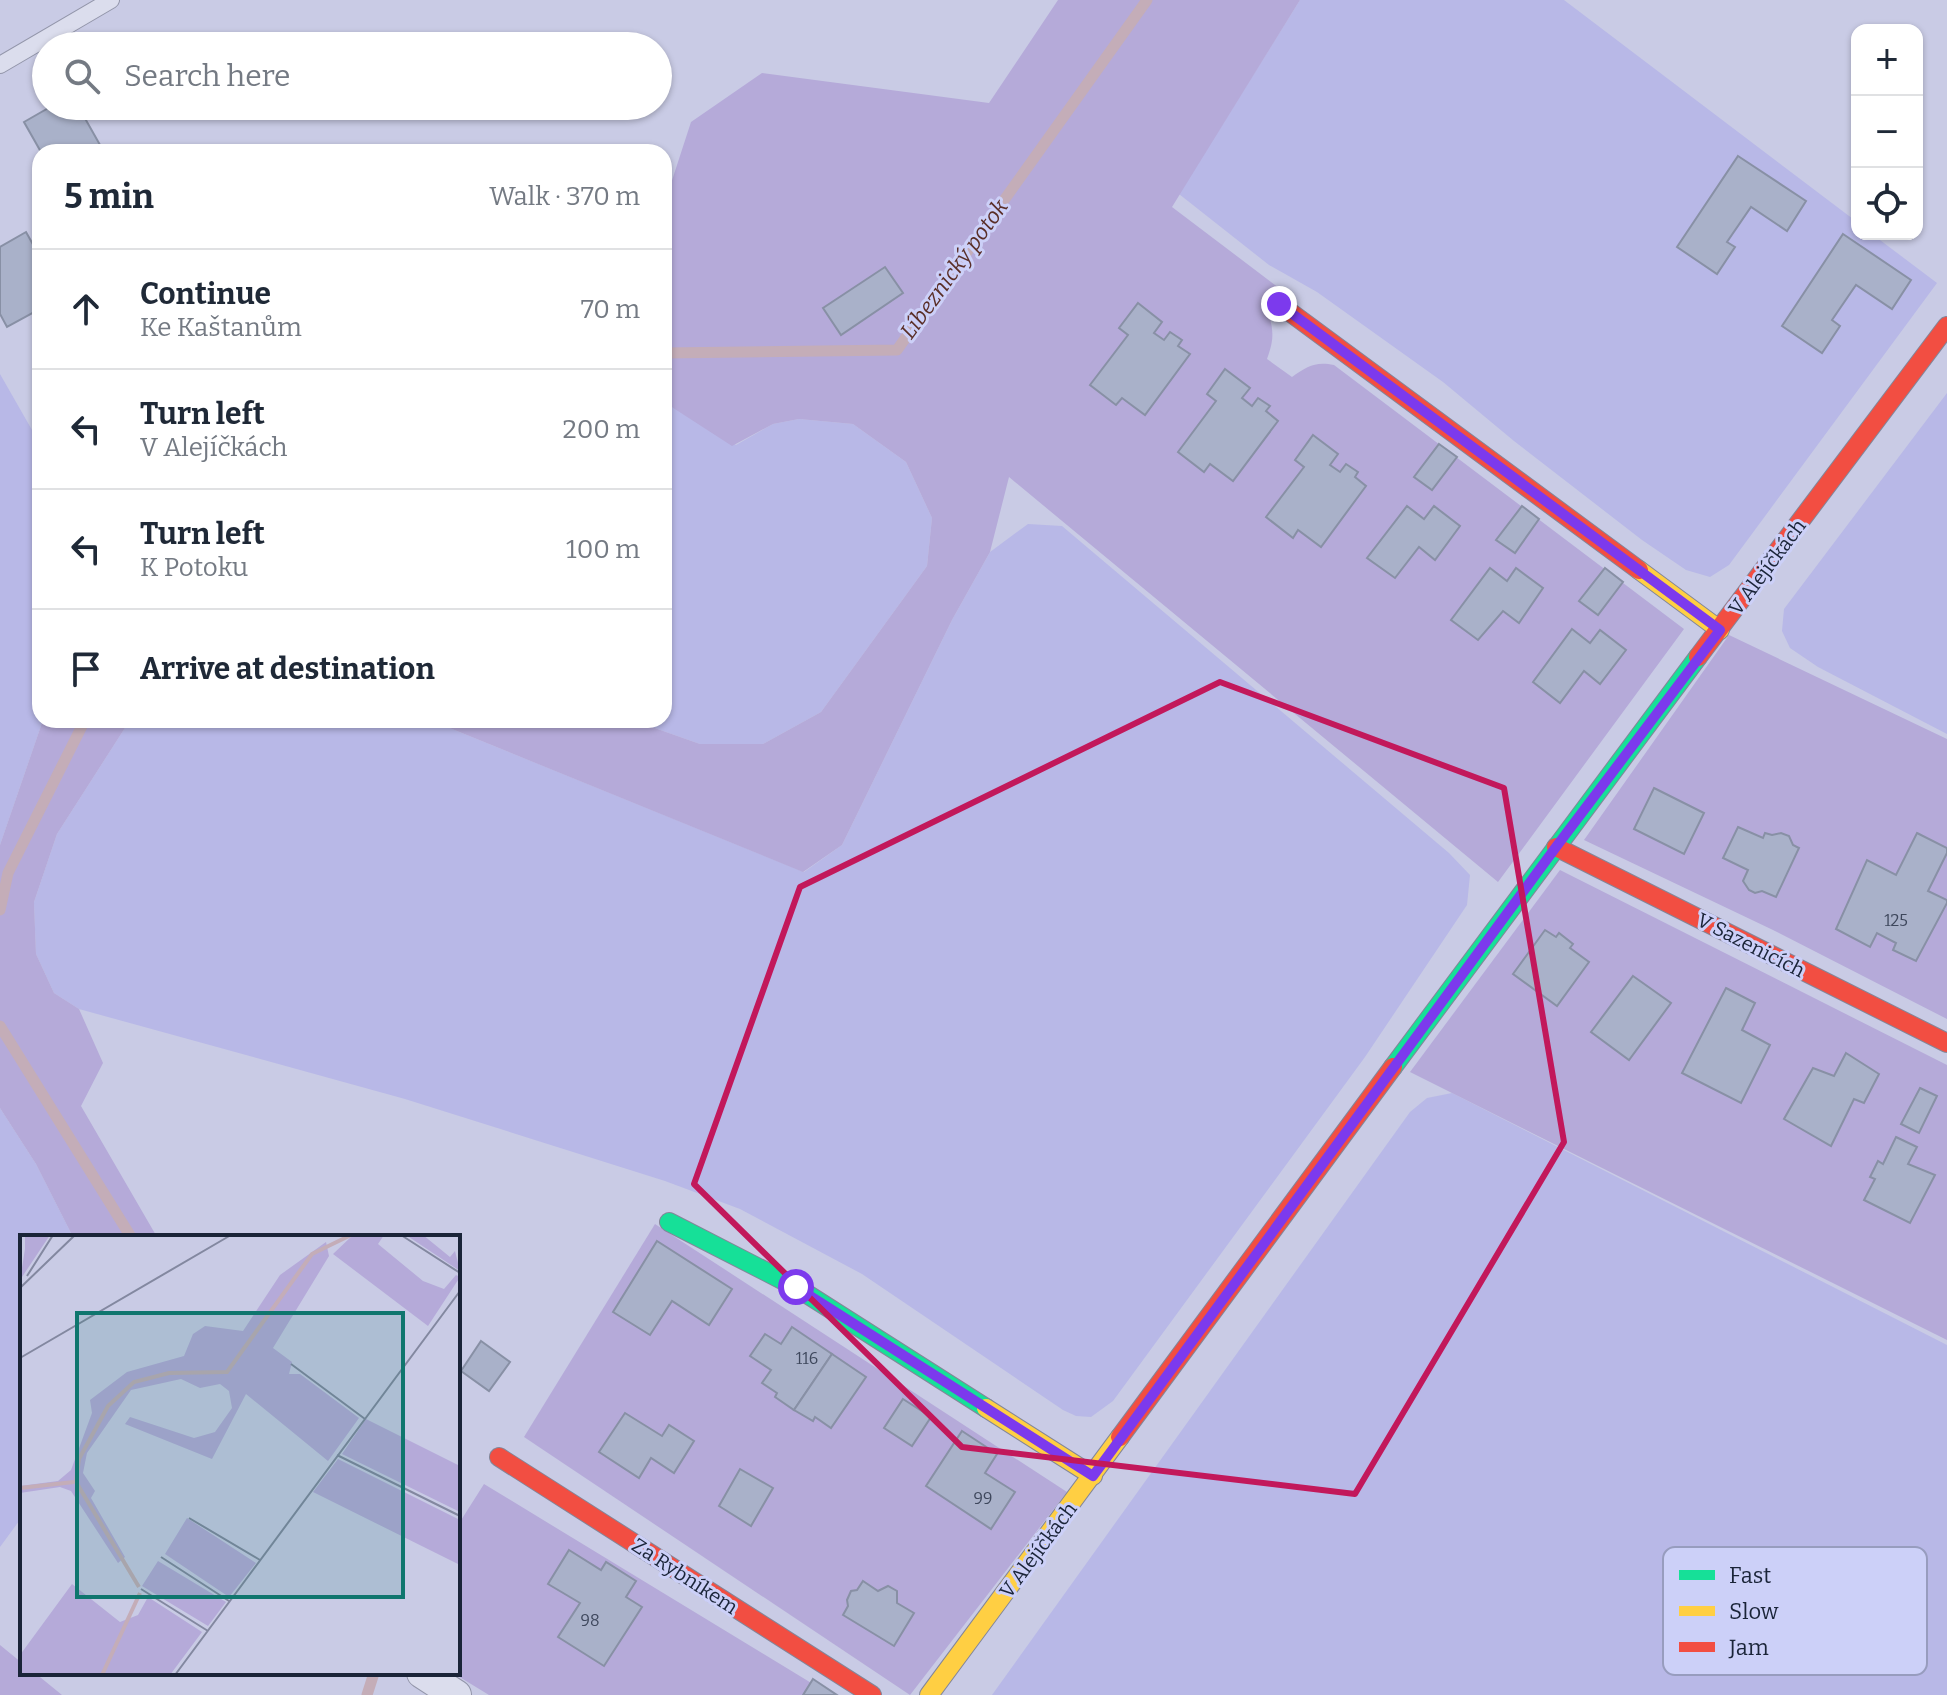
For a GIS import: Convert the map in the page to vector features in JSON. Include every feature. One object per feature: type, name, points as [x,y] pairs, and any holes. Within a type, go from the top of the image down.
[{"type":"street","points":[[1279,304],[1720,630]]},
{"type":"street","name":"V Alejíčkách","points":[[929,1695],[1556,847],[1947,326]]},
{"type":"street","name":"V Sazenicích","points":[[1556,847],[1947,1043]]},
{"type":"street","points":[[669,1222],[796,1287],[1093,1476]]},
{"type":"street","name":"Za Rybníkem","points":[[499,1457],[872,1695]]},
{"type":"street","points":[[425,1675],[456,1695]]},
{"type":"lane","points":[[56,32],[111,0]]},
{"type":"lane","points":[[0,65],[32,46]]},
{"type":"highlighted area","points":[[1220,682],[1504,788],[1564,1142],[1355,1494],[962,1447],[694,1184],[800,887]]},
{"type":"shaded area","points":[[1058,0],[1300,0],[1172,207],[1283,291],[1268,312],[1272,336],[1267,359],[1292,377],[1312,365],[1334,365],[1684,629],[1498,882],[1009,477],[990,552],[952,620],[842,845],[803,872],[450,728],[655,728],[700,744],[763,744],[821,712],[927,566],[932,518],[906,462],[853,424],[799,419],[773,424],[732,446],[672,407],[672,180],[691,122],[762,73],[989,103]]},
{"type":"shaded area","points":[[1300,0],[1564,0],[1851,217],[1851,240],[1880,240],[1937,283],[1729,565],[1710,577],[1686,570],[1642,540],[1443,382],[1317,292],[1269,265],[1179,194]]},
{"type":"shaded area","points":[[0,374],[32,430],[32,728],[40,728],[0,845]]},
{"type":"shaded area","points":[[1947,393],[1947,734],[1818,667],[1790,648],[1782,631],[1784,609]]},
{"type":"shaded area","points":[[672,407],[736,445],[773,424],[799,419],[853,424],[906,462],[932,518],[927,566],[821,712],[763,744],[700,744],[655,728],[672,728]]},
{"type":"shaded area","points":[[1028,524],[1062,526],[1449,853],[1470,875],[1467,905],[1365,1057],[1113,1401],[1091,1417],[1076,1416],[1063,1410],[862,1274],[740,1209],[665,1181],[405,1099],[79,1009],[54,993],[36,954],[34,902],[57,834],[125,728],[450,728],[804,872],[842,845],[952,620],[990,552]]},
{"type":"shaded area","points":[[1729,635],[1947,739],[1947,1019],[1773,930],[1584,840]]},
{"type":"shaded area","points":[[40,728],[125,728],[57,834],[34,902],[36,954],[54,993],[79,1009],[103,1063],[81,1106],[156,1235],[72,1235],[36,1164],[0,1108],[0,845]]},
{"type":"shaded area","points":[[1560,870],[1947,1065],[1947,1340],[1410,1072]]},
{"type":"shaded area","points":[[1452,1093],[1947,1345],[1947,1695],[992,1695],[1410,1112],[1427,1098]]},
{"type":"shaded area","points":[[0,1108],[36,1164],[72,1235],[20,1235],[20,1520],[0,1547]]},
{"type":"shaded area","points":[[655,1224],[1067,1492],[910,1695],[524,1437]]},
{"type":"shaded area","points":[[484,1484],[831,1695],[489,1695],[456,1675],[460,1675],[460,1522]]},
{"type":"shaded area","points":[[0,1645],[20,1661],[20,1675],[37,1675],[62,1695],[0,1695]]},
{"type":"building","points":[[32,117],[32,120],[86,120],[99,144],[36,144],[24,122]]},
{"type":"building","points":[[1738,156],[1806,201],[1787,231],[1751,207],[1727,242],[1735,247],[1717,274],[1677,247]]},
{"type":"building","points":[[26,232],[32,243],[32,313],[7,327],[0,314],[0,247]]},
{"type":"building","points":[[1843,234],[1911,280],[1892,309],[1856,285],[1832,320],[1840,326],[1822,353],[1782,326]]},
{"type":"building","points":[[885,267],[903,293],[841,335],[823,308]]},
{"type":"building","points":[[1138,303],[1162,322],[1154,333],[1164,340],[1170,332],[1182,340],[1178,346],[1190,354],[1145,415],[1122,398],[1116,405],[1090,385],[1128,335],[1119,328]]},
{"type":"building","points":[[1225,369],[1250,388],[1242,398],[1252,406],[1258,398],[1270,406],[1266,411],[1278,421],[1233,481],[1210,464],[1204,472],[1178,452],[1216,401],[1207,394]]},
{"type":"building","points":[[1313,435],[1338,454],[1330,465],[1340,472],[1346,464],[1358,472],[1355,477],[1366,486],[1321,547],[1298,530],[1293,538],[1266,517],[1304,467],[1295,460]]},
{"type":"building","points":[[1439,444],[1457,457],[1432,490],[1414,477]]},
{"type":"building","points":[[1407,506],[1424,519],[1434,506],[1460,526],[1435,560],[1419,547],[1395,578],[1367,558]]},
{"type":"building","points":[[1522,506],[1539,519],[1515,553],[1496,540]]},
{"type":"building","points":[[1490,568],[1507,581],[1516,568],[1543,588],[1519,623],[1503,611],[1478,640],[1451,620]]},
{"type":"building","points":[[1605,568],[1623,582],[1598,615],[1579,601]]},
{"type":"building","points":[[1572,629],[1590,643],[1600,630],[1626,650],[1600,684],[1584,671],[1560,703],[1533,682]]},
{"type":"building","points":[[1654,788],[1704,813],[1684,854],[1634,829]]},
{"type":"building","points":[[1738,827],[1763,838],[1765,833],[1781,833],[1789,836],[1793,845],[1799,848],[1776,897],[1749,890],[1743,881],[1748,870],[1723,858]]},
{"type":"building","points":[[1917,833],[1947,848],[1928,891],[1947,900],[1947,903],[1916,961],[1893,950],[1896,943],[1877,933],[1870,947],[1836,929],[1867,860],[1896,875]]},
{"type":"building","points":[[1545,930],[1556,937],[1559,933],[1573,944],[1570,948],[1589,962],[1557,1006],[1513,974]]},
{"type":"building","points":[[1633,976],[1671,1003],[1629,1060],[1591,1032]]},
{"type":"building","points":[[1726,988],[1755,1003],[1742,1030],[1770,1045],[1741,1103],[1682,1073]]},
{"type":"building","points":[[1846,1053],[1879,1074],[1864,1103],[1854,1099],[1831,1146],[1784,1119],[1813,1068],[1834,1076]]},
{"type":"building","points":[[1920,1088],[1937,1096],[1919,1133],[1901,1124]]},
{"type":"building","points":[[1896,1137],[1917,1147],[1908,1164],[1935,1175],[1910,1223],[1864,1200],[1875,1179],[1870,1177],[1878,1161],[1883,1164]]},
{"type":"building","points":[[657,1241],[732,1289],[709,1325],[672,1301],[650,1335],[613,1312]]},
{"type":"building","points":[[792,1327],[832,1354],[794,1410],[762,1383],[771,1370],[750,1356],[765,1334],[781,1344]]},
{"type":"building","points":[[481,1341],[510,1362],[489,1391],[461,1371]]},
{"type":"building","points":[[832,1354],[866,1377],[831,1428],[815,1417],[813,1421],[794,1410]]},
{"type":"building","points":[[903,1399],[931,1417],[912,1446],[884,1428]]},
{"type":"building","points":[[625,1413],[662,1436],[669,1425],[694,1441],[674,1473],[651,1458],[639,1478],[599,1452]]},
{"type":"building","points":[[962,1431],[997,1454],[985,1473],[1015,1492],[991,1529],[926,1486]]},
{"type":"building","points":[[740,1469],[773,1488],[751,1526],[719,1506]]},
{"type":"building","points":[[569,1550],[601,1570],[606,1562],[636,1581],[626,1597],[642,1607],[604,1666],[558,1637],[580,1603],[548,1584]]},
{"type":"building","points":[[863,1581],[878,1591],[888,1586],[897,1591],[897,1603],[914,1613],[894,1646],[843,1615],[851,1591],[857,1590]]},
{"type":"building","points":[[813,1679],[837,1695],[803,1695]]},
{"type":"waterway","name":"Líbeznický potok","points":[[672,353],[897,350],[1147,0]]},
{"type":"waterway","name":"Líbeznický potok","points":[[0,910],[8,873],[81,728]]},
{"type":"waterway","name":"Líbeznický potok","points":[[0,1026],[130,1235]]},
{"type":"waterway","name":"Líbeznický potok","points":[[367,1695],[373,1675]]},
{"type":"traffic: fast","points":[[1393,1067],[1698,657]]},
{"type":"traffic: fast","points":[[669,1222],[796,1287],[986,1408]]},
{"type":"traffic: slow","points":[[1639,570],[1720,630]]},
{"type":"traffic: slow","points":[[986,1408],[1093,1476]]},
{"type":"traffic: slow","points":[[929,1695],[1120,1437]]},
{"type":"traffic: jam","points":[[1279,304],[1639,570]]},
{"type":"traffic: jam","points":[[1698,657],[1947,326]]},
{"type":"traffic: jam","points":[[1556,847],[1947,1043]]},
{"type":"traffic: jam","points":[[1120,1437],[1393,1067]]},
{"type":"traffic: jam","points":[[499,1457],[872,1695]]},
{"type":"route","points":[[796,1287],[1093,1476],[1556,847],[1720,630],[1279,304]]}]
